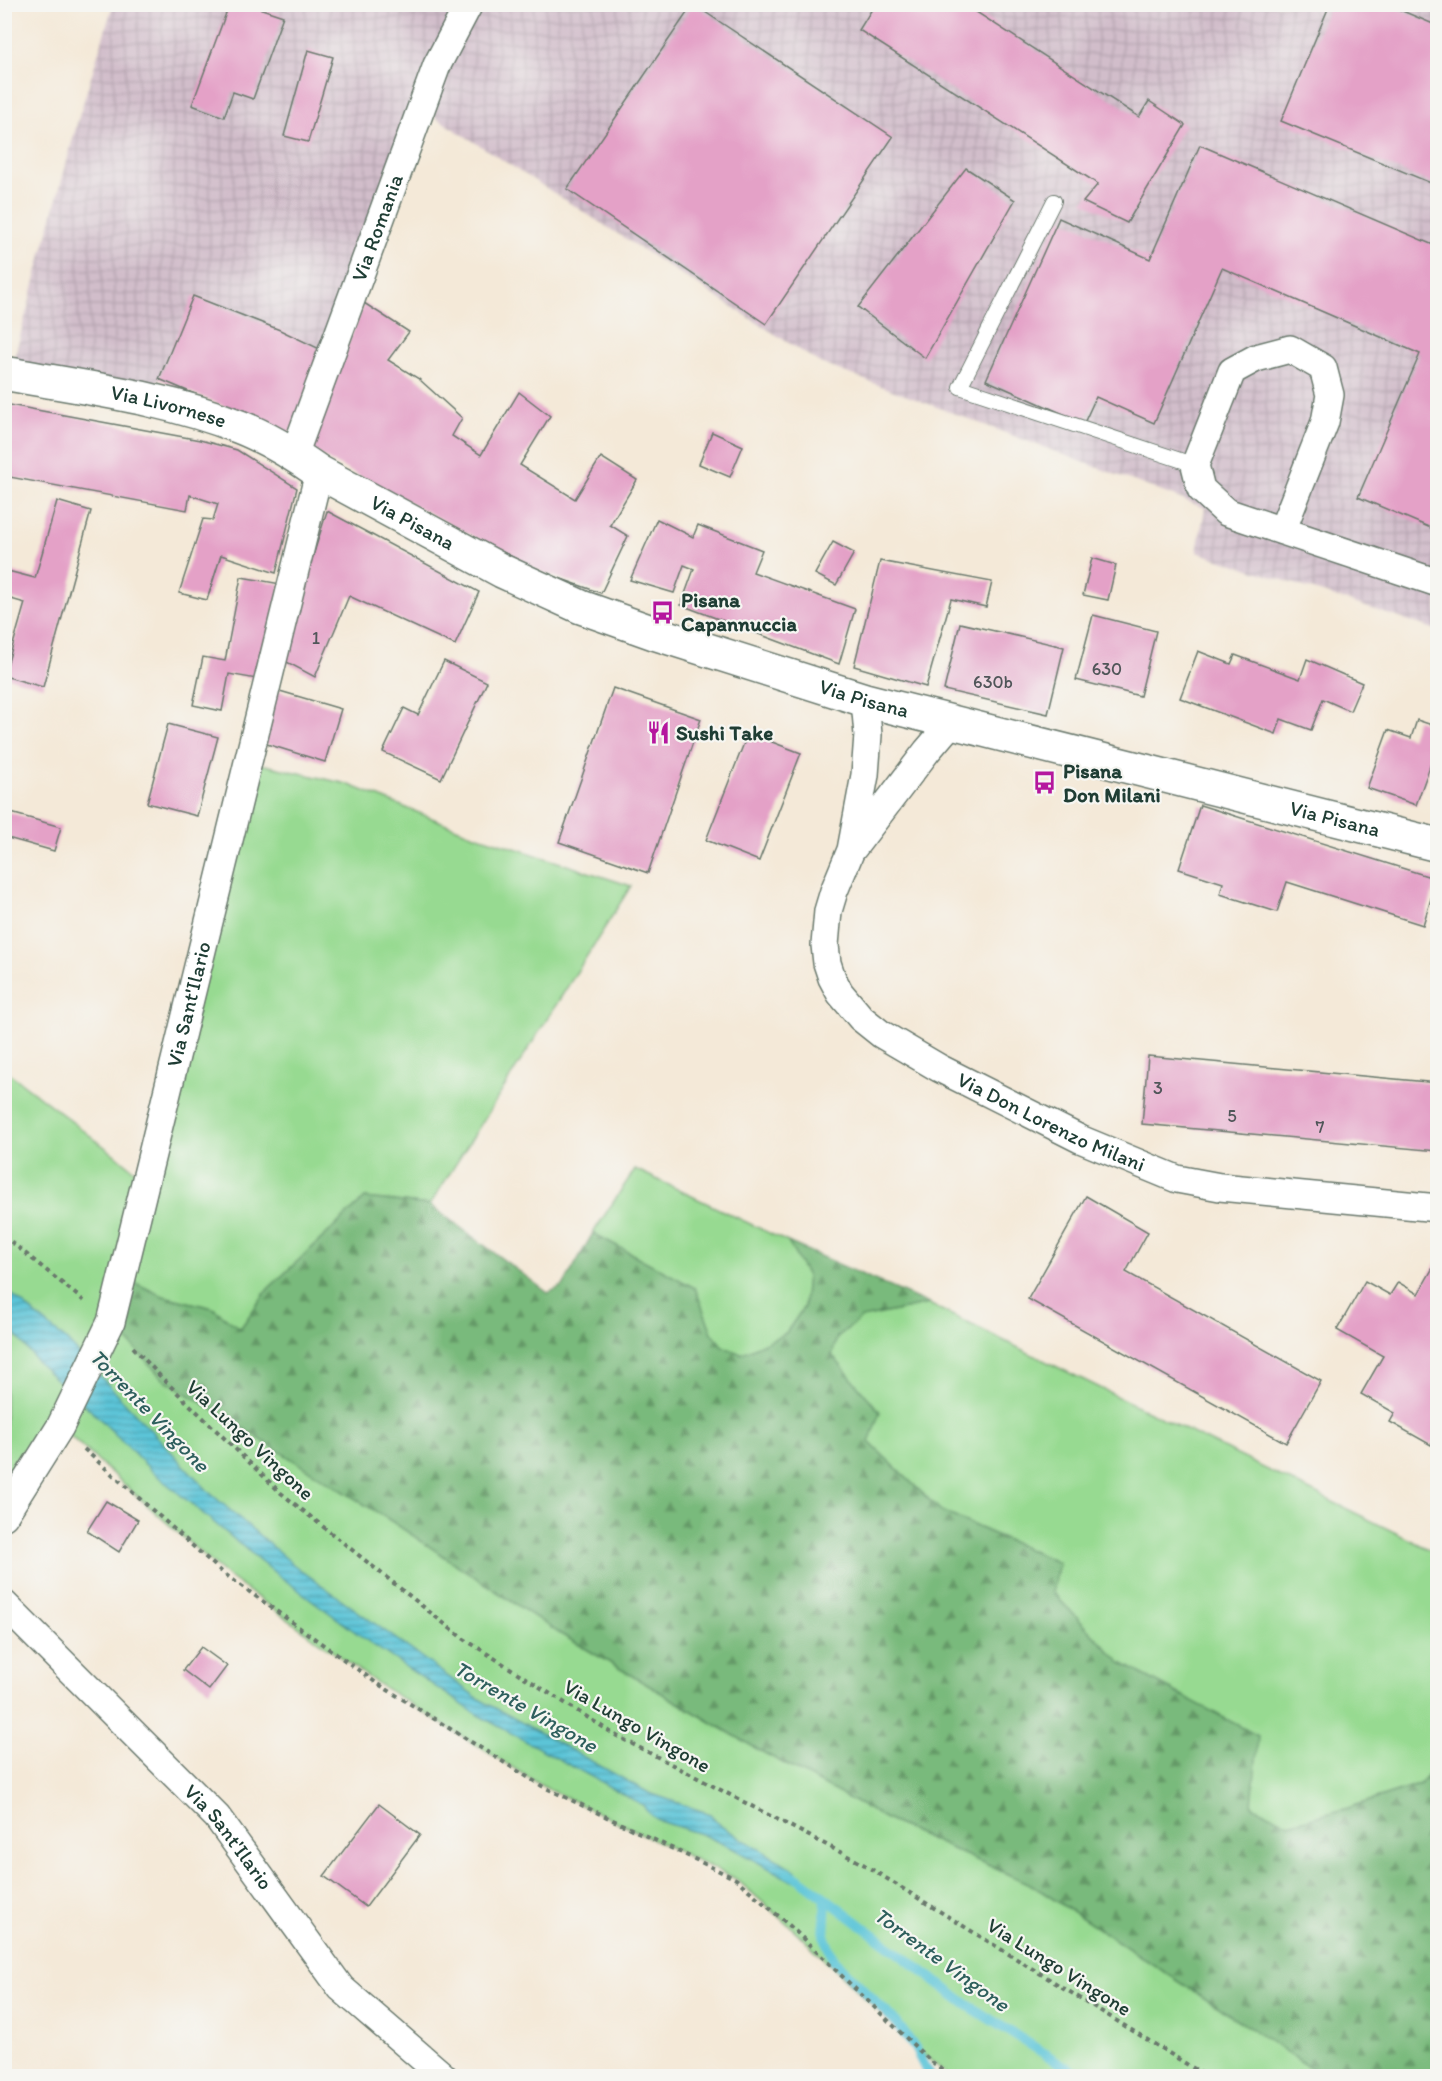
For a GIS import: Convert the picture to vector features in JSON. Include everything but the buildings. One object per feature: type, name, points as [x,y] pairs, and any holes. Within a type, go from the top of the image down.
[{"type":"main road","name":"Via Livornese","points":[[4,373],[119,394],[190,410],[242,428],[307,464]]},
{"type":"main road","name":"Via Pisana","points":[[307,464],[502,571],[581,607],[654,633],[866,700],[951,723],[1437,844]]},
{"type":"street","name":"Via Romania","points":[[307,464],[437,66],[469,4]]},
{"type":"street","points":[[1282,531],[1325,422],[1330,395],[1323,368],[1290,349],[1256,358],[1232,371],[1195,465],[1201,489],[1226,512],[1282,531],[1437,582]]},
{"type":"street","name":"Via Sant'Ilario","points":[[4,1516],[60,1427],[111,1322],[307,464]]},
{"type":"street","name":"Via Don Lorenzo Milani","points":[[866,700],[868,755],[851,850],[834,891],[828,911],[826,931],[827,963],[832,978],[840,993],[861,1018],[880,1034],[939,1068],[1108,1152],[1177,1179],[1220,1187],[1437,1208]]},
{"type":"street","name":"Via Don Lorenzo Milani","points":[[851,850],[951,723]]},
{"type":"street","name":"Via Sant'Ilario","points":[[4,1604],[217,1816],[340,1988],[443,2076]]},
{"type":"lane","points":[[1054,201],[960,387],[1195,465]]},
{"type":"path","name":"Via Lungo Vingone","points":[[4,1236],[111,1322],[162,1378],[281,1493],[461,1637],[616,1736],[863,1864],[1206,2076]]},
{"type":"path","points":[[60,1427],[222,1572],[375,1682],[542,1786],[736,1879],[790,1926],[924,2055],[950,2076]]},
{"type":"shaded area","points":[[113,5],[1437,5],[1437,630],[1197,552],[1205,508],[820,363],[421,108],[324,351],[280,330],[194,296],[159,379],[146,400],[10,374],[78,120]]},
{"type":"green space","points":[[248,761],[347,784],[469,833],[631,886],[430,1205],[365,1198],[268,1289],[240,1329],[213,1308],[163,1296],[122,1277],[391,1521],[559,1633],[759,1750],[892,1822],[1032,1885],[1323,2076],[949,2076],[924,2055],[790,1926],[736,1879],[542,1786],[375,1682],[222,1572],[60,1427],[5,1516],[5,1070],[145,1178]]},
{"type":"green space","points":[[635,1169],[788,1242],[807,1276],[804,1307],[786,1333],[741,1354],[722,1346],[712,1333],[695,1288],[593,1233]]},
{"type":"green space","points":[[365,1198],[430,1205],[548,1293],[563,1286],[593,1233],[695,1288],[712,1333],[722,1346],[741,1354],[786,1333],[804,1307],[807,1276],[788,1242],[929,1304],[862,1318],[837,1337],[832,1355],[880,1412],[869,1442],[941,1511],[1059,1563],[1052,1592],[1121,1663],[1258,1736],[1252,1806],[1289,1824],[1419,1785],[1437,1764],[1437,2076],[1323,2076],[1032,1885],[892,1822],[759,1750],[559,1633],[391,1521],[162,1378],[111,1322],[122,1277],[163,1296],[213,1308],[240,1329],[268,1289]]},
{"type":"green space","points":[[929,1304],[1437,1553],[1437,1764],[1419,1785],[1289,1824],[1251,1806],[1185,1697],[1121,1663],[1052,1592],[1059,1563],[941,1511],[869,1442],[832,1355],[837,1337],[861,1318]]},
{"type":"water","points":[[4,1288],[66,1340],[210,1493],[294,1565],[479,1699],[649,1793],[710,1814],[722,1827],[795,1870],[800,1879],[792,1881],[732,1848],[701,1834],[660,1821],[648,1813],[643,1805],[478,1715],[373,1645],[274,1572],[154,1473],[99,1418],[39,1364],[5,1321]]},
{"type":"waterway","name":"Torrente Vingone","points":[[788,1873],[800,1879],[966,2004],[1080,2076]]},
{"type":"waterway","points":[[826,1899],[824,1935],[833,1959],[896,2022],[915,2048],[929,2076]]},
{"type":"place","name":"Pisana Capannuccia","points":[[663,612]]},
{"type":"place","name":"Sushi Take","points":[[658,733]]},
{"type":"place","name":"Pisana Don Milani","points":[[1045,783]]}]
